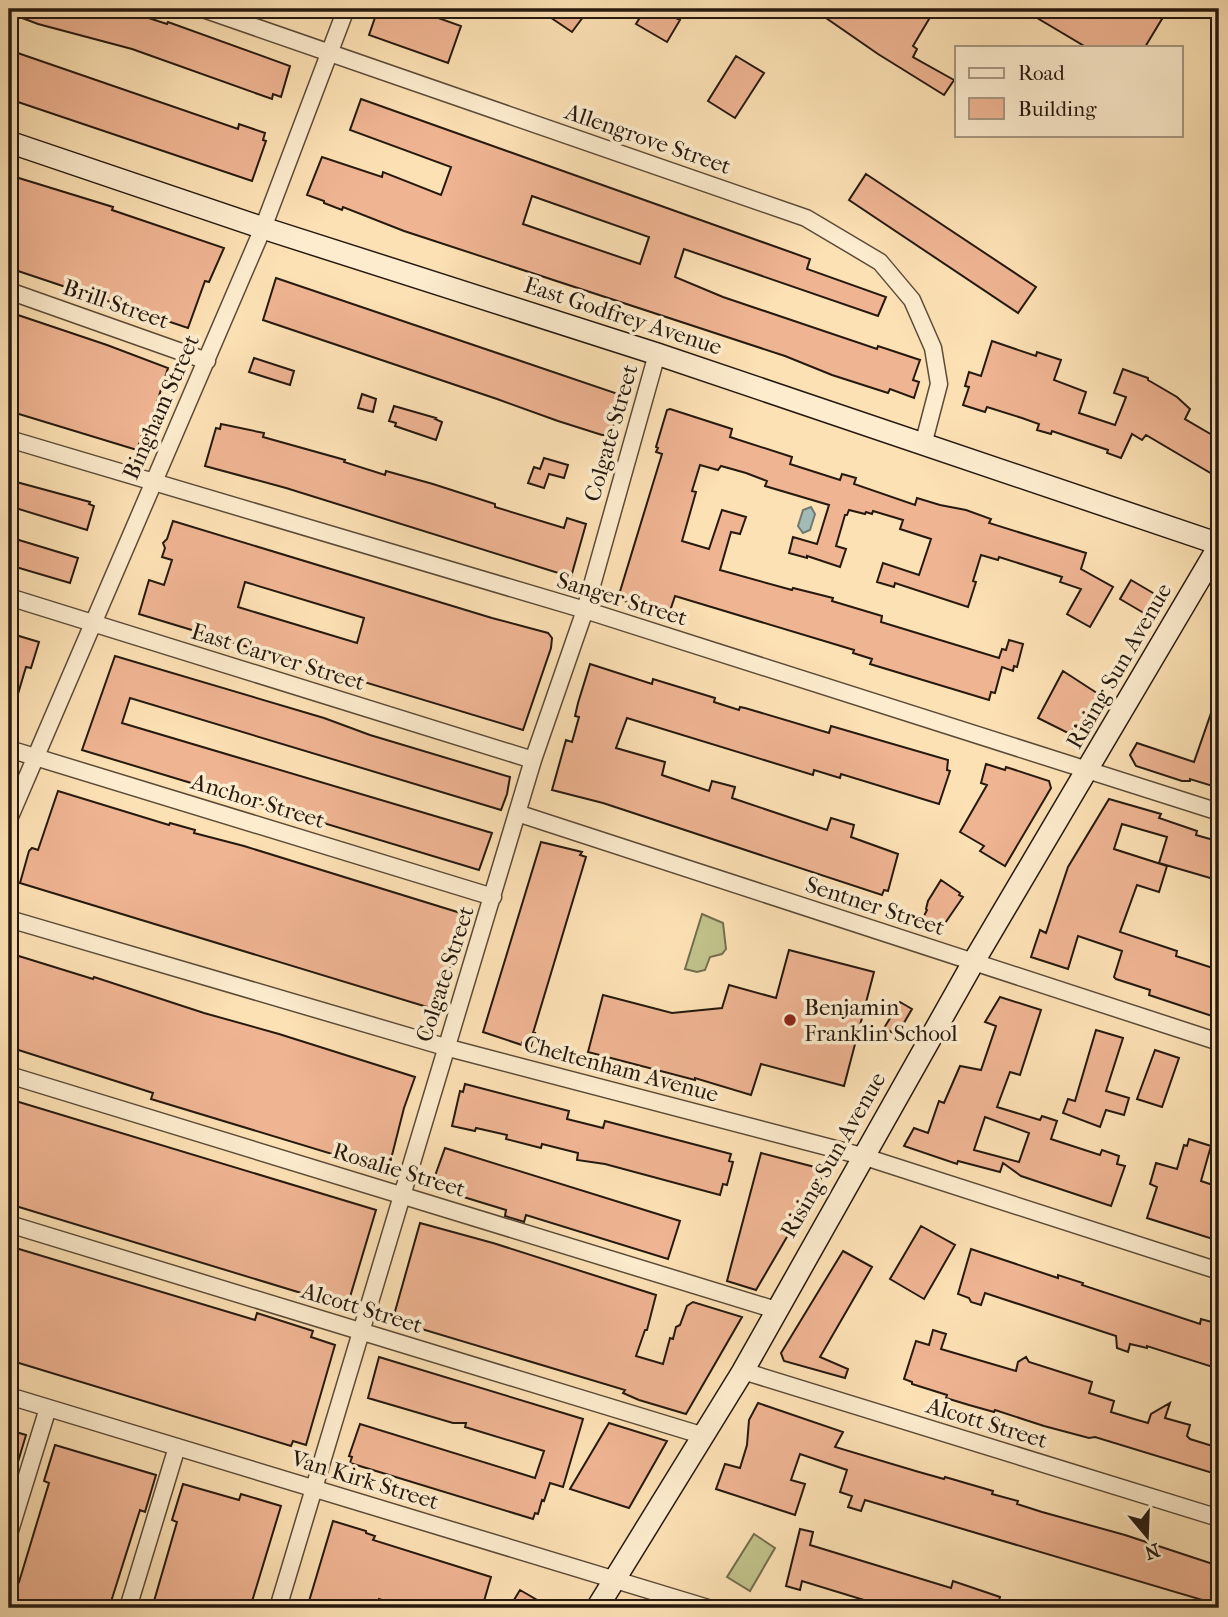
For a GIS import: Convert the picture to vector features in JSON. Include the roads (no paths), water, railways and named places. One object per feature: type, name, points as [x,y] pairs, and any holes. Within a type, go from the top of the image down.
[{"type":"street","name":"Allengrove Street","points":[[203,9],[806,218],[880,262],[912,300],[933,348],[939,384],[923,445]]},
{"type":"street","name":"Bingham Street","points":[[9,819],[264,228],[346,9]]},
{"type":"street","name":"East Godfrey Avenue","points":[[9,142],[264,228],[657,354],[1219,545]]},
{"type":"street","name":"Brill Street","points":[[9,291],[207,361]]},
{"type":"street","name":"Colgate Street","points":[[278,1608],[533,760],[585,610],[657,354]]},
{"type":"street","name":"Sanger Street","points":[[9,439],[585,610],[1219,812]]},
{"type":"street","name":"Rising Sun Avenue","points":[[597,1608],[701,1435],[743,1371],[974,961],[1089,770],[1219,545]]},
{"type":"street","name":"East Carver Street","points":[[9,597],[533,760]]},
{"type":"street","name":"Anchor Street","points":[[9,749],[493,897]]},
{"type":"street","name":"Sentner Street","points":[[517,813],[1219,1042]]},
{"type":"street","name":"Cheltenham Avenue","points":[[9,919],[445,1047],[862,1156],[1219,1272]]},
{"type":"street","name":"Rosalie Street","points":[[9,1074],[776,1310]]},
{"type":"street","name":"Alcott Street","points":[[9,1224],[701,1435]]},
{"type":"street","name":"Alcott Street","points":[[743,1371],[1219,1518]]},
{"type":"street","name":"Van Kirk Street","points":[[9,1395],[708,1608]]},
{"type":"street","points":[[9,1534],[48,1408]]},
{"type":"street","points":[[128,1608],[177,1447]]},
{"type":"water","points":[[811,507],[815,514],[810,530],[803,533],[798,526],[803,510]]},
{"type":"place","name":"Benjamin Franklin School","points":[[790,1020]]}]
